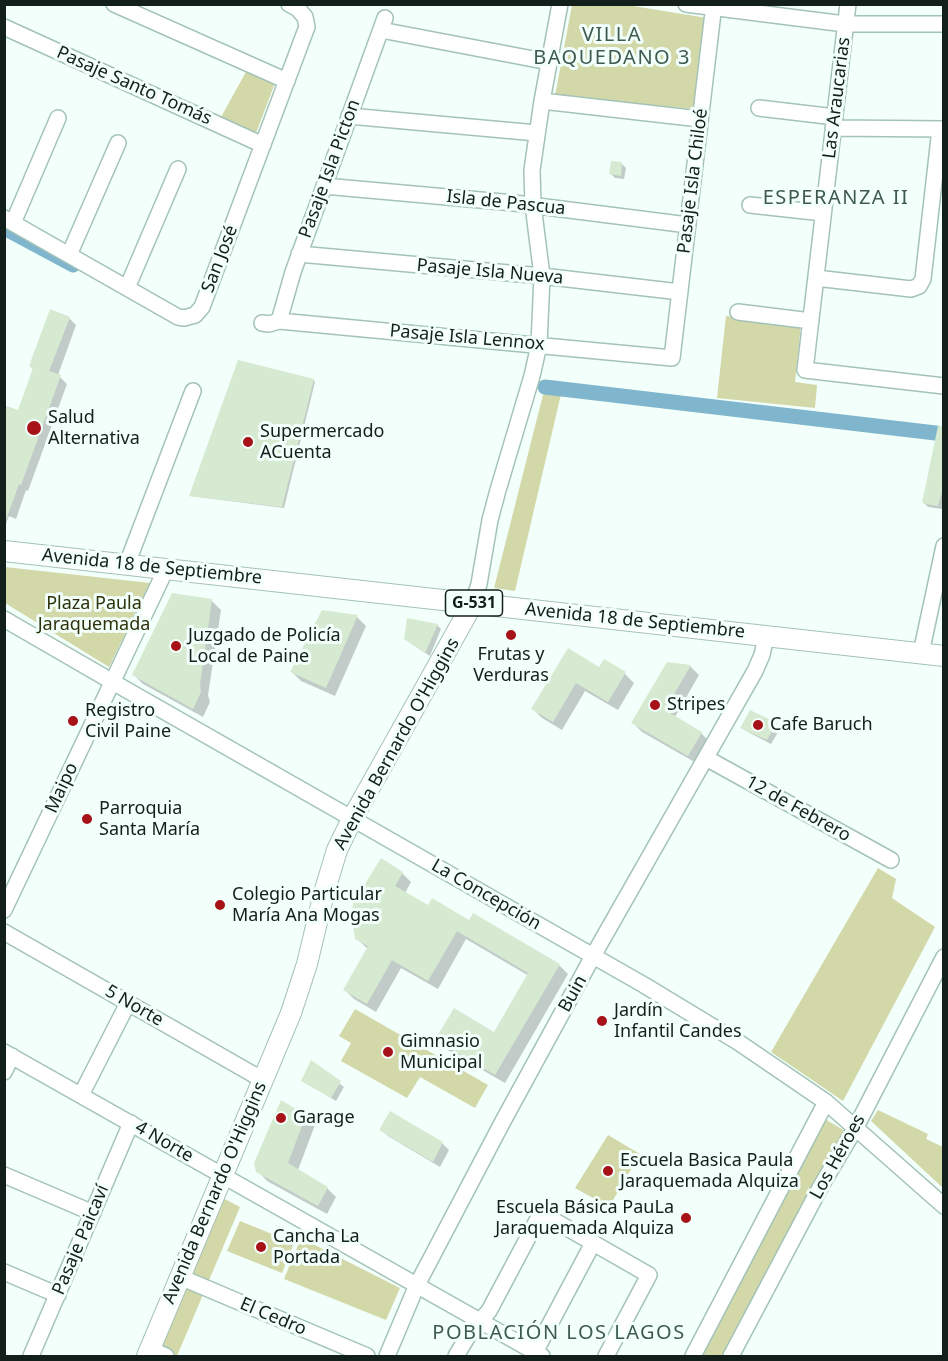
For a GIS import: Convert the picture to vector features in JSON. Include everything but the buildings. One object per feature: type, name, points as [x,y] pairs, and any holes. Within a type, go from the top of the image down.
[{"type":"main road","name":"Avenida 18 de Septiembre","points":[[4,551],[944,656]]},
{"type":"main road","name":"Avenida Bernardo O'Higgins","points":[[154,1354],[180,1277],[300,987],[331,866],[352,819],[473,603]]},
{"type":"street","points":[[114,4],[287,81]]},
{"type":"street","name":"San José","points":[[9,221],[178,317],[190,317],[199,311],[307,27],[302,13],[289,4]]},
{"type":"street","name":"Avenida Bernardo O'Higgins","points":[[473,603],[479,584],[493,510],[539,345],[542,276],[533,205],[532,170],[560,4]]},
{"type":"street","points":[[686,4],[845,24],[944,24]]},
{"type":"street","name":"Las Araucarias","points":[[848,4],[806,369],[944,386]]},
{"type":"street","name":"Pasaje Isla Chiloé","points":[[672,358],[713,7]]},
{"type":"street","name":"Pasaje Isla Picton","points":[[279,321],[299,254],[383,24],[549,62]]},
{"type":"street","name":"Pasaje Santo Tomás","points":[[4,27],[263,145]]},
{"type":"street","points":[[542,101],[700,119]]},
{"type":"street","points":[[759,108],[834,122],[942,129],[922,283],[911,289],[816,278]]},
{"type":"street","points":[[349,116],[537,133]]},
{"type":"street","points":[[9,221],[58,118]]},
{"type":"street","points":[[69,255],[118,143]]},
{"type":"street","points":[[127,288],[178,169]]},
{"type":"street","name":"Isla de Pascua","points":[[324,186],[533,205],[688,225]]},
{"type":"street","points":[[750,205],[824,213]]},
{"type":"street","name":"Pasaje Isla Nueva","points":[[299,254],[542,276],[680,292]]},
{"type":"street","points":[[738,312],[811,321]]},
{"type":"street","name":"Pasaje Isla Lennox","points":[[262,323],[269,324],[279,321],[672,358]]},
{"type":"street","points":[[127,564],[193,391]]},
{"type":"street","points":[[921,653],[944,546]]},
{"type":"street","name":"Maipo","points":[[4,910],[166,569]]},
{"type":"street","name":"La Concepción","points":[[4,619],[593,956],[730,1037],[782,1070],[826,1102],[944,1206]]},
{"type":"street","name":"Buin","points":[[387,1356],[417,1285],[502,1123],[593,956],[759,663],[766,636]]},
{"type":"street","name":"12 de Febrero","points":[[706,758],[891,860]]},
{"type":"street","name":"5 Norte","points":[[4,932],[263,1080]]},
{"type":"street","name":"Los Héroes","points":[[731,1356],[821,1186],[856,1127],[944,957]]},
{"type":"street","points":[[81,1095],[128,1003]]},
{"type":"street","points":[[4,1072],[8,1054]]},
{"type":"street","name":"4 Norte","points":[[8,1054],[417,1285],[536,1355]]},
{"type":"street","name":"Los Héroes","points":[[693,1356],[826,1102]]},
{"type":"street","name":"Pasaje Paicaví","points":[[32,1356],[131,1123]]},
{"type":"street","points":[[4,1175],[93,1213]]},
{"type":"street","points":[[456,1356],[471,1331],[489,1311],[541,1213],[649,1275],[606,1356]]},
{"type":"street","points":[[536,1355],[593,1243]]},
{"type":"street","points":[[4,1272],[58,1295]]},
{"type":"street","name":"El Cedro","points":[[180,1277],[367,1356]]},
{"type":"green space","points":[[572,5],[627,5],[707,18],[695,109],[555,96]]},
{"type":"green space","points":[[247,70],[275,83],[256,133],[220,119]]},
{"type":"green space","points":[[726,316],[801,324],[795,382],[817,385],[815,408],[717,398]]},
{"type":"green space","points":[[545,387],[562,390],[515,591],[494,588]]},
{"type":"green space","name":"Plaza Paula Jaraquemada","points":[[5,567],[150,583],[109,667],[5,603]]},
{"type":"green space","points":[[878,868],[896,879],[892,898],[935,927],[843,1101],[771,1052]]},
{"type":"green space","name":"Gimnasio Municipal","points":[[355,1009],[488,1085],[475,1108],[420,1077],[407,1098],[341,1061],[351,1043],[339,1036]]},
{"type":"green space","points":[[878,1110],[928,1134],[926,1139],[943,1147],[943,1188],[871,1121]]},
{"type":"green space","points":[[825,1119],[845,1131],[726,1356],[703,1356]]},
{"type":"green space","name":"Escuela Basica Paula Jaraquemada Alquiza","points":[[608,1135],[640,1154],[609,1207],[575,1188]]},
{"type":"green space","points":[[221,1197],[240,1207],[177,1356],[154,1356]]},
{"type":"green space","name":"Cancha La Portada","points":[[240,1221],[294,1243],[282,1273],[227,1251]]},
{"type":"green space","points":[[301,1238],[400,1288],[386,1320],[284,1279]]},
{"type":"waterway","points":[[4,228],[73,265]]},
{"type":"waterway","points":[[545,387],[944,434]]},
{"type":"place","name":"Salud Alternativa","points":[[34,428]]},
{"type":"place","name":"Supermercado ACuenta","points":[[248,442]]},
{"type":"place","name":"Frutas y Verduras","points":[[511,635]]},
{"type":"place","name":"Juzgado de Policía Local de Paine","points":[[176,646]]},
{"type":"place","name":"Stripes","points":[[655,705]]},
{"type":"place","name":"Registro Civil Paine","points":[[73,721]]},
{"type":"place","name":"Cafe Baruch","points":[[758,725]]},
{"type":"place","name":"Parroquia Santa María","points":[[87,819]]},
{"type":"place","name":"Colegio Particular María Ana Mogas","points":[[220,905]]},
{"type":"place","name":"Jardín Infantil Candes","points":[[602,1021]]},
{"type":"place","name":"Gimnasio Municipal","points":[[388,1052]]},
{"type":"place","name":"Garage","points":[[281,1118]]},
{"type":"place","name":"Escuela Basica Paula Jaraquemada Alquiza","points":[[608,1171]]},
{"type":"place","name":"Escuela Básica PauLa Jaraquemada Alquiza","points":[[686,1218]]},
{"type":"place","name":"Cancha La Portada","points":[[261,1247]]},
{"type":"district","name":"VILLA BAQUEDANO 3","points":[[612,46]]},
{"type":"district","name":"ESPERANZA II","points":[[836,198]]},
{"type":"district","name":"POBLACIÓN LOS LAGOS","points":[[559,1333]]}]
